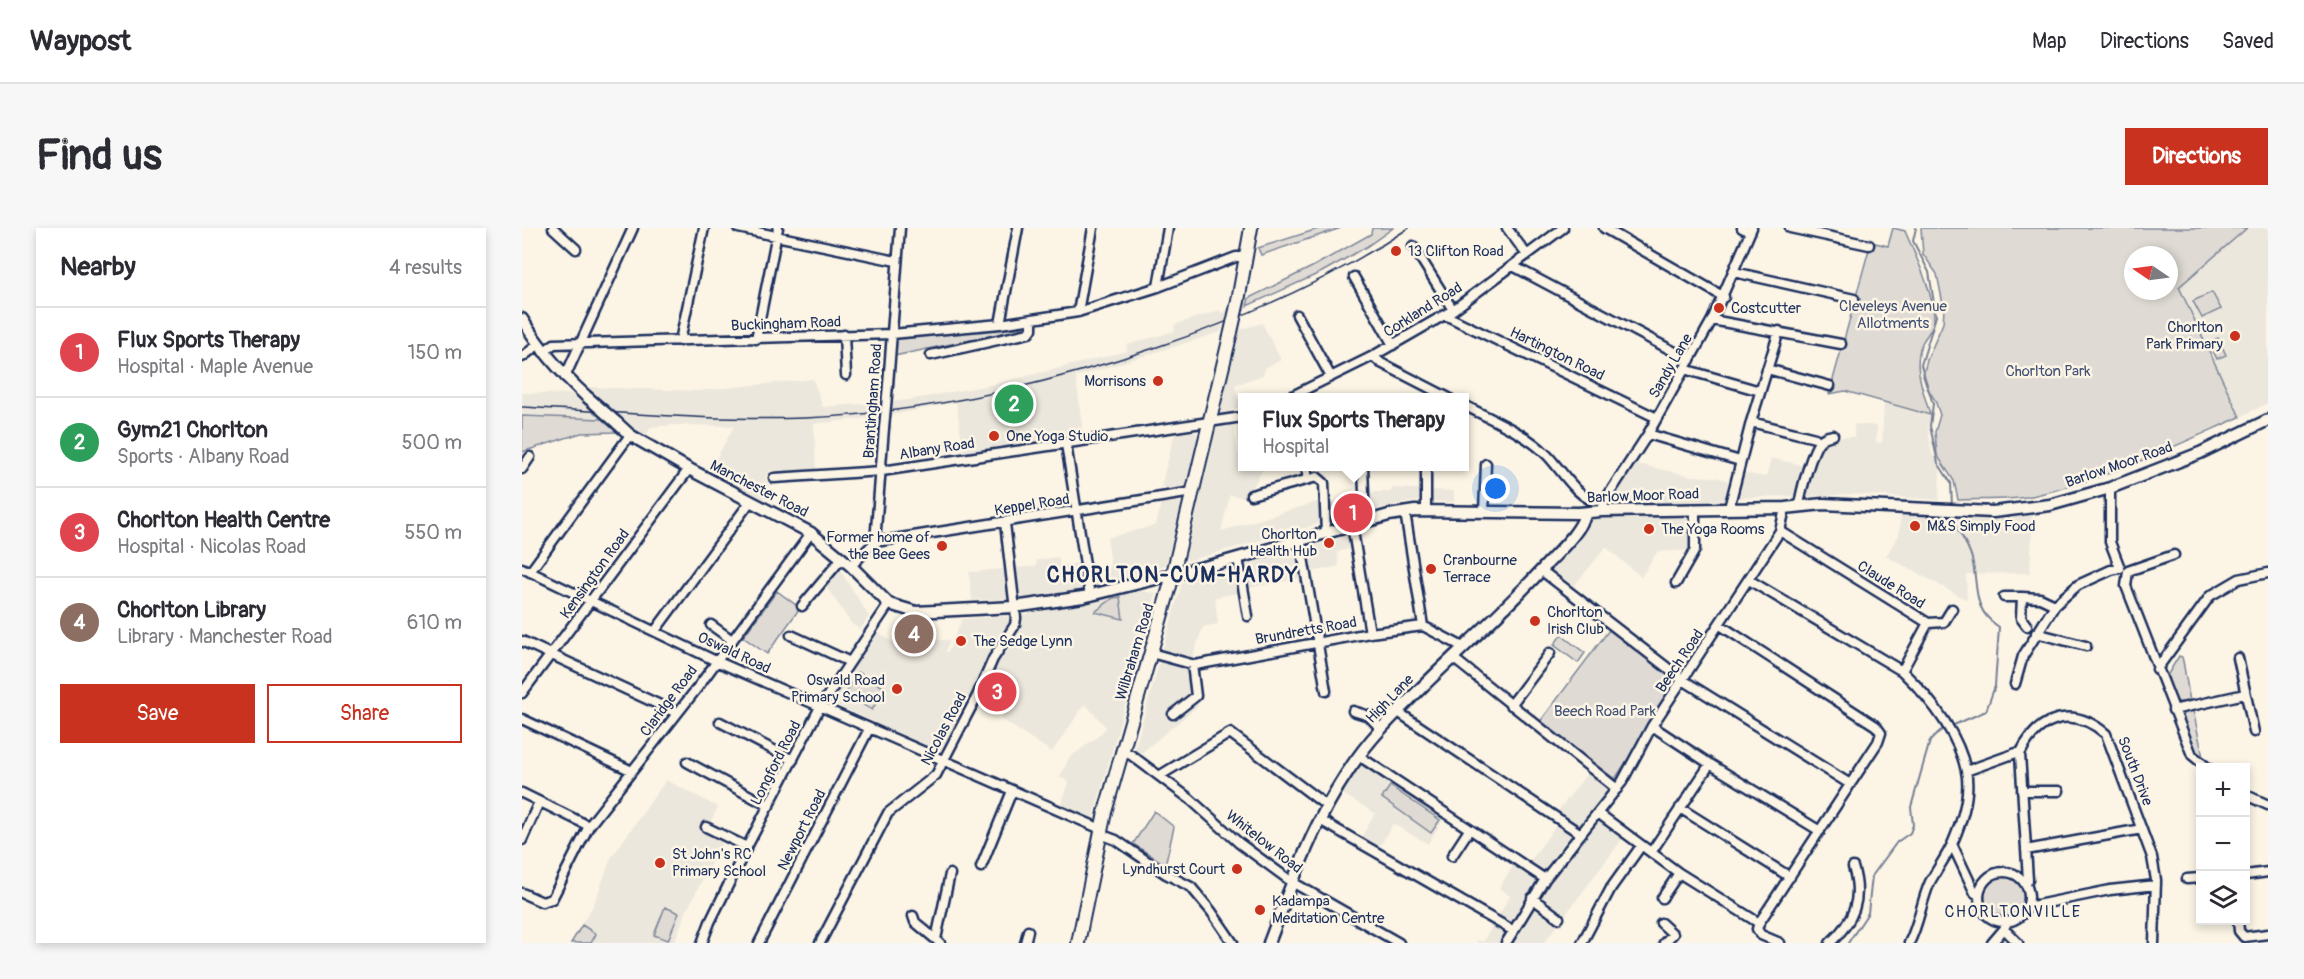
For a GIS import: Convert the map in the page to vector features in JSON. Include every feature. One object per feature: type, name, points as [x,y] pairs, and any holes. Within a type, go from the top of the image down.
[{"type":"highway","name":"Wilbraham Road","points":[[1078,943],[1101,831],[1121,751],[1173,575],[1238,301],[1251,228]]},
{"type":"main road","name":"Manchester Road","points":[[522,319],[540,349],[565,376],[630,435],[688,469],[812,533],[851,566],[889,604],[916,612],[1014,608]]},
{"type":"main road","name":"Barlow Moor Road","points":[[1014,608],[1090,596],[1405,512],[1426,510],[1586,513],[1853,504],[1962,512],[1997,512],[2050,505],[2110,488],[2200,453],[2268,420]]},
{"type":"main road","name":"High Lane","points":[[1269,943],[1292,882],[1320,820],[1359,756],[1381,729],[1515,599],[1577,531],[1586,513]]},
{"type":"street","points":[[553,228],[576,249]]},
{"type":"street","points":[[565,376],[633,228]]},
{"type":"street","points":[[680,341],[704,228]]},
{"type":"street","points":[[738,228],[777,231],[896,261]]},
{"type":"street","name":"Brantingham Road","points":[[875,542],[900,228]]},
{"type":"street","points":[[1000,324],[1018,228]]},
{"type":"street","points":[[1078,312],[1093,228]]},
{"type":"street","points":[[1158,287],[1168,228]]},
{"type":"street","points":[[1507,228],[1527,255]]},
{"type":"street","name":"Corkland Road","points":[[1298,393],[1393,345],[1449,312],[1563,228]]},
{"type":"street","points":[[1604,228],[1724,297]]},
{"type":"street","points":[[1790,228],[1869,245]]},
{"type":"street","name":"Sandy Lane","points":[[1601,511],[1607,497],[1648,434],[1724,297],[1748,229]]},
{"type":"street","points":[[756,339],[777,231]]},
{"type":"street","points":[[1413,246],[1449,312]]},
{"type":"street","name":"Buckingham Road","points":[[540,349],[554,344],[892,334],[1032,320],[1078,312],[1158,287],[1236,257],[1247,256]]},
{"type":"street","points":[[1513,266],[1690,360]]},
{"type":"street","points":[[1734,272],[1854,298]]},
{"type":"street","points":[[1354,277],[1393,345]]},
{"type":"street","name":"Hartington Road","points":[[1449,312],[1657,418]]},
{"type":"street","points":[[1297,315],[1331,377]]},
{"type":"street","points":[[931,355],[1029,333],[1032,329],[1032,320]]},
{"type":"street","points":[[1712,320],[1841,344]]},
{"type":"street","points":[[1729,508],[1751,422],[1779,331]]},
{"type":"street","points":[[844,335],[846,375]]},
{"type":"street","points":[[522,357],[540,349]]},
{"type":"street","points":[[1372,356],[1440,393]]},
{"type":"street","points":[[1684,369],[1760,391]]},
{"type":"street","points":[[1767,369],[1830,386]]},
{"type":"street","points":[[1469,408],[1531,441],[1582,495],[1596,501],[1607,497]]},
{"type":"street","points":[[1210,421],[1238,418]]},
{"type":"street","name":"Albany Road","points":[[774,478],[882,471],[1210,421]]},
{"type":"street","points":[[1751,422],[1815,438]]},
{"type":"street","points":[[1648,434],[1740,461]]},
{"type":"street","points":[[526,570],[630,435]]},
{"type":"street","points":[[1799,507],[1800,495],[1817,445],[1821,439],[1833,435]]},
{"type":"street","points":[[1066,444],[1090,596]]},
{"type":"street","points":[[522,469],[530,458]]},
{"type":"street","points":[[1484,512],[1486,464]]},
{"type":"street","name":"Kensington Road","points":[[522,693],[688,469]]},
{"type":"street","points":[[1307,471],[1307,478]]},
{"type":"street","points":[[1363,471],[1365,522]]},
{"type":"street","points":[[1426,471],[1426,510]]},
{"type":"street","points":[[1251,495],[1317,477],[1324,483],[1326,533]]},
{"type":"street","points":[[2015,684],[2023,656],[2055,605],[2078,585],[2120,568],[2110,542],[2110,488]]},
{"type":"street","name":"Keppel Road","points":[[875,542],[1193,492]]},
{"type":"street","points":[[655,631],[750,502]]},
{"type":"street","name":"Beech Road","points":[[1506,943],[1545,879],[1617,789],[1652,726],[1720,626],[1780,531],[1785,508]]},
{"type":"street","points":[[1676,583],[1695,550],[1695,509]]},
{"type":"street","points":[[1405,512],[1423,626],[1463,647]]},
{"type":"street","name":"Nicolas Road","points":[[820,943],[888,813],[936,775],[977,696],[993,659],[1015,625],[1005,523]]},
{"type":"street","points":[[1352,525],[1370,633]]},
{"type":"street","name":"Claude Road","points":[[1780,531],[1928,623],[1902,671]]},
{"type":"street","name":"Claridge Road","points":[[522,893],[542,902],[550,901],[589,826],[812,533]]},
{"type":"street","points":[[1300,540],[1326,690]]},
{"type":"street","points":[[851,566],[875,542]]},
{"type":"street","points":[[2174,555],[2128,572],[2126,586],[2192,755],[2202,763]]},
{"type":"street","points":[[802,606],[842,558]]},
{"type":"street","points":[[1238,558],[1248,616]]},
{"type":"street","name":"Oswald Road","points":[[526,570],[716,661],[1101,831]]},
{"type":"street","points":[[1541,570],[1683,680],[1850,784]]},
{"type":"street","points":[[2157,669],[2210,596],[2239,579],[2268,573]]},
{"type":"street","points":[[1749,579],[1902,671],[1920,688],[1949,728],[1966,771],[1967,792],[1961,821],[1952,844],[1929,885],[1909,943]]},
{"type":"street","points":[[2004,597],[2040,598],[2055,605]]},
{"type":"street","points":[[2022,597],[2021,618],[2027,626]]},
{"type":"street","name":"Longford Road","points":[[702,943],[710,921],[747,847],[820,707],[889,604]]},
{"type":"street","points":[[1928,623],[1944,622],[1952,609]]},
{"type":"street","points":[[711,625],[732,640]]},
{"type":"street","name":"Brundretts Road","points":[[1150,653],[1192,664],[1423,626]]},
{"type":"street","points":[[1720,626],[1876,726],[1881,733],[1878,742],[1759,923],[1757,929],[1761,935],[1780,943]]},
{"type":"street","points":[[2036,633],[2086,646]]},
{"type":"street","points":[[791,635],[849,662]]},
{"type":"street","points":[[522,641],[677,713]]},
{"type":"street","points":[[1511,705],[1550,653]]},
{"type":"street","points":[[1453,658],[1617,789]]},
{"type":"street","points":[[2238,658],[2254,732]]},
{"type":"street","points":[[1173,714],[1196,696],[1192,664]]},
{"type":"street","points":[[2174,710],[2245,694]]},
{"type":"street","points":[[1353,711],[1369,716],[1381,729]]},
{"type":"street","points":[[1398,712],[1581,834]]},
{"type":"street","name":"South Drive","points":[[2020,754],[2031,734],[2053,720],[2076,718],[2099,728],[2106,734],[2152,857],[2156,885],[2154,943]]},
{"type":"street","points":[[522,719],[632,771]]},
{"type":"street","points":[[720,722],[793,760]]},
{"type":"street","points":[[1652,726],[1820,831]]},
{"type":"street","name":"Newport Road","points":[[759,943],[869,729]]},
{"type":"street","points":[[1159,776],[1230,733],[1327,806]]},
{"type":"street","name":"Whitelow Road","points":[[1121,751],[1131,755],[1190,799],[1239,843],[1292,882],[1399,943]]},
{"type":"street","points":[[1966,771],[2016,753],[2020,754],[2028,880],[2025,884]]},
{"type":"street","points":[[1359,756],[1545,879]]},
{"type":"street","points":[[687,762],[769,806]]},
{"type":"street","points":[[1652,851],[1710,764]]},
{"type":"street","points":[[2022,791],[2059,790]]},
{"type":"street","points":[[981,867],[1012,792]]},
{"type":"street","points":[[522,794],[589,826]]},
{"type":"street","points":[[2250,797],[2268,805]]},
{"type":"street","points":[[522,840],[539,802]]},
{"type":"street","points":[[1680,808],[1790,877]]},
{"type":"street","points":[[1598,813],[1679,873],[1759,923]]},
{"type":"street","points":[[1320,820],[1512,930]]},
{"type":"street","points":[[706,826],[747,847]]},
{"type":"street","points":[[2026,850],[2142,829]]},
{"type":"street","points":[[1452,856],[1469,830]]},
{"type":"street","points":[[1101,831],[1191,888],[1211,911],[1233,943]]},
{"type":"street","points":[[1952,844],[1975,893],[1979,895]]},
{"type":"street","points":[[1582,943],[1611,888],[1641,846]]},
{"type":"street","points":[[1830,943],[1856,910],[1858,884],[1852,867]]},
{"type":"street","points":[[2250,874],[2268,872]]},
{"type":"street","points":[[1662,898],[1679,873]]},
{"type":"street","points":[[2018,943],[2006,926],[1985,914],[1979,895],[1988,879],[2002,873],[2017,876],[2025,884],[2028,894],[2027,907]]},
{"type":"street","points":[[912,916],[915,922],[938,941],[950,874]]},
{"type":"street","points":[[2187,879],[2196,878]]},
{"type":"street","points":[[1992,943],[2006,926],[2027,907],[2110,890],[2156,885]]},
{"type":"street","points":[[1532,898],[1559,918]]},
{"type":"street","points":[[1661,923],[1673,934],[1664,943]]},
{"type":"street","points":[[2238,925],[2239,931],[2244,937],[2268,934]]},
{"type":"street","points":[[1025,943],[1028,931]]},
{"type":"shaded area","name":"Chorlton Park Primary","points":[[2247,228],[2268,228],[2268,403],[2240,417],[2179,287]]},
{"type":"shaded area","points":[[1220,310],[1221,313],[1228,310],[1221,332],[1076,377],[1083,433],[962,453],[956,402],[893,415],[814,424],[816,470],[779,473],[775,470],[770,471],[765,477],[769,487],[763,499],[709,472],[734,426],[651,427],[646,436],[629,428],[621,420],[522,416],[522,393],[573,394],[589,387],[697,391],[813,379],[823,407],[908,400],[995,384],[1127,351],[1126,345],[1175,331],[1174,325]]},
{"type":"shaded area","points":[[1262,323],[1281,360],[1266,367],[1263,375],[1235,385],[1238,408],[1231,411],[1238,454],[1238,471],[1262,471],[1247,498],[1230,495],[1221,531],[1317,502],[1371,501],[1372,492],[1391,492],[1392,488],[1454,491],[1454,502],[1419,501],[1393,505],[1188,561],[1185,558],[1238,330]]},
{"type":"shaded area","points":[[1884,402],[1930,415],[1928,430],[1932,455],[1940,465],[1939,500],[1851,494],[1802,497],[1818,450],[1827,438],[1854,437],[1854,424],[1877,426],[1876,442],[1882,443]]},
{"type":"shaded area","points":[[1196,432],[1197,440],[1166,565],[1095,587],[1020,599],[972,600],[969,572],[1036,566],[1037,560],[1058,557],[1060,566],[1078,563],[1082,583],[1109,577],[1110,558],[1107,538],[1156,525],[1165,487],[1161,486],[1175,433]]},
{"type":"shaded area","points":[[1771,458],[1805,466],[1797,496],[1737,498],[1743,473],[1766,477]]},
{"type":"shaded area","points":[[1633,463],[1691,476],[1716,477],[1728,481],[1724,500],[1689,502],[1689,550],[1657,552],[1641,577],[1606,547],[1574,586],[1547,567],[1612,500]]},
{"type":"shaded area","points":[[1901,513],[1983,517],[2033,513],[2030,573],[1966,574],[1967,600],[1886,556],[1899,535]]},
{"type":"shaded area","points":[[1347,536],[1349,549],[1337,552],[1339,566],[1312,572],[1312,576],[1248,588],[1239,593],[1215,597],[1218,624],[1203,627],[1192,659],[1198,706],[1140,754],[1135,748],[1182,582]]},
{"type":"shaded area","points":[[840,570],[869,616],[860,630],[851,623],[825,585]]},
{"type":"shaded area","points":[[1140,591],[1156,593],[1093,819],[1061,805],[1069,782],[1060,777],[1069,758],[1101,734],[1106,727],[1085,704],[1052,752],[1001,719],[1021,686],[982,669],[940,752],[830,702],[878,632],[898,646],[905,637],[917,650],[931,640],[950,640],[945,651],[948,652],[962,619],[1027,614]]},
{"type":"shaded area","points":[[1361,762],[1445,816],[1428,844],[1393,824],[1380,846],[1362,836],[1375,813],[1341,793]]},
{"type":"shaded area","points":[[1589,771],[1609,789],[1592,812],[1624,837],[1544,943],[1477,943],[1478,940],[1483,942],[1510,896],[1499,888],[1518,858],[1528,864],[1563,816],[1558,811]]},
{"type":"shaded area","name":"St John's RC Primary School","points":[[666,780],[718,807],[705,833],[722,842],[685,914],[674,943],[570,943],[594,904],[611,858]]},
{"type":"green space","points":[[1321,228],[1341,228],[1261,255],[1258,248]]},
{"type":"green space","points":[[1372,228],[1393,228],[1366,247],[1322,272],[1247,306],[1249,298],[1312,267],[1371,234]]},
{"type":"green space","name":"Cleveleys Avenue Allotments","points":[[1893,228],[1905,231],[1931,298],[1934,323],[1922,343],[1918,361],[1920,379],[1930,415],[1845,391],[1829,394],[1871,242],[1888,246]]},
{"type":"green space","name":"Chorlton Park","points":[[1921,228],[2247,228],[2179,287],[2240,417],[2142,460],[2066,487],[2020,498],[1958,500],[1954,481],[1937,455],[1935,432],[1940,415],[1923,376],[1927,360],[1943,323],[1944,309],[1937,274],[1923,254]]},
{"type":"green space","points":[[2212,292],[2221,309],[2202,318],[2193,301]]},
{"type":"green space","points":[[1027,328],[894,356],[895,338]]},
{"type":"green space","points":[[2218,338],[2226,355],[2217,359],[2209,342]]},
{"type":"green space","points":[[522,416],[602,419],[616,432],[581,433],[522,452]]},
{"type":"green space","points":[[777,591],[800,608],[767,654],[743,637]]},
{"type":"green space","points":[[1120,597],[1123,619],[1095,612],[1113,598]]},
{"type":"green space","name":"Beech Road Park","points":[[1609,630],[1679,680],[1615,779],[1539,723]]},
{"type":"green space","points":[[1561,635],[1585,653],[1578,663],[1554,645]]},
{"type":"green space","points":[[2179,656],[2183,661],[2190,701],[2176,700],[2169,686],[2168,674]]},
{"type":"green space","points":[[858,672],[885,688],[872,710],[845,694]]},
{"type":"green space","points":[[2193,710],[2203,757],[2201,758],[2190,743],[2183,723],[2184,712]]},
{"type":"green space","points":[[1390,786],[1440,820],[1431,833],[1382,798]]},
{"type":"green space","points":[[1154,811],[1174,827],[1166,862],[1163,863],[1133,844]]},
{"type":"green space","points":[[2004,876],[2012,877],[2019,882],[2024,889],[2024,905],[2019,912],[2012,917],[2004,918],[1996,917],[1989,912],[1984,905],[1983,897],[1984,889],[1989,882],[1996,877]]},
{"type":"green space","points":[[665,907],[679,913],[668,940],[654,935]]},
{"type":"green space","points":[[582,925],[596,934],[591,943],[571,943]]},
{"type":"waterway","points":[[1916,228],[1913,241],[1929,272],[1936,316],[1921,365],[1933,404],[1930,426],[1938,463],[1951,483],[1952,506]]},
{"type":"waterway","points":[[1848,943],[1868,913],[1872,876],[1897,842],[1910,833],[1913,825],[1911,807],[1930,741],[1940,731],[1986,711],[1995,686],[1999,627],[1990,620],[1980,605],[1971,554],[1952,520],[1952,514]]},
{"type":"tram line","points":[[522,407],[770,419],[849,415],[938,404],[1025,386],[1112,362],[1221,324],[1317,281],[1409,228]]},
{"type":"place","name":"13 Clifton Road","points":[[1396,251]]},
{"type":"place","name":"Costcutter","points":[[1719,308]]},
{"type":"place","name":"Chorlton Park Primary","points":[[2235,336]]},
{"type":"place","name":"Morrisons","points":[[1158,381]]},
{"type":"place","name":"Gym21 Chorlton","points":[[1014,404]]},
{"type":"place","name":"One Yoga Studio","points":[[994,436]]},
{"type":"place","name":"Flux Sports Therapy","points":[[1353,513]]},
{"type":"place","name":"M&S Simply Food","points":[[1915,526]]},
{"type":"place","name":"The Yoga Rooms","points":[[1649,529]]},
{"type":"place","name":"Chorlton Health Hub","points":[[1329,543]]},
{"type":"place","name":"Former home of the Bee Gees","points":[[942,546]]},
{"type":"place","name":"Cranbourne Terrace","points":[[1431,569]]},
{"type":"place","name":"Chorlton Irish Club","points":[[1535,621]]},
{"type":"place","name":"Chorlton Library","points":[[914,634]]},
{"type":"place","name":"The Sedge Lynn","points":[[961,641]]},
{"type":"place","name":"Oswald Road Primary School","points":[[897,689]]},
{"type":"place","name":"Chorlton Health Centre","points":[[997,692]]},
{"type":"place","name":"St John's RC Primary School","points":[[660,863]]},
{"type":"place","name":"Lyndhurst Court","points":[[1237,869]]},
{"type":"place","name":"Kadampa Meditation Centre","points":[[1260,910]]},
{"type":"district","name":"CHORLTON-CUM-HARDY","points":[[1173,575]]},
{"type":"district","name":"CHORLTONVILLE","points":[[2013,912]]}]
